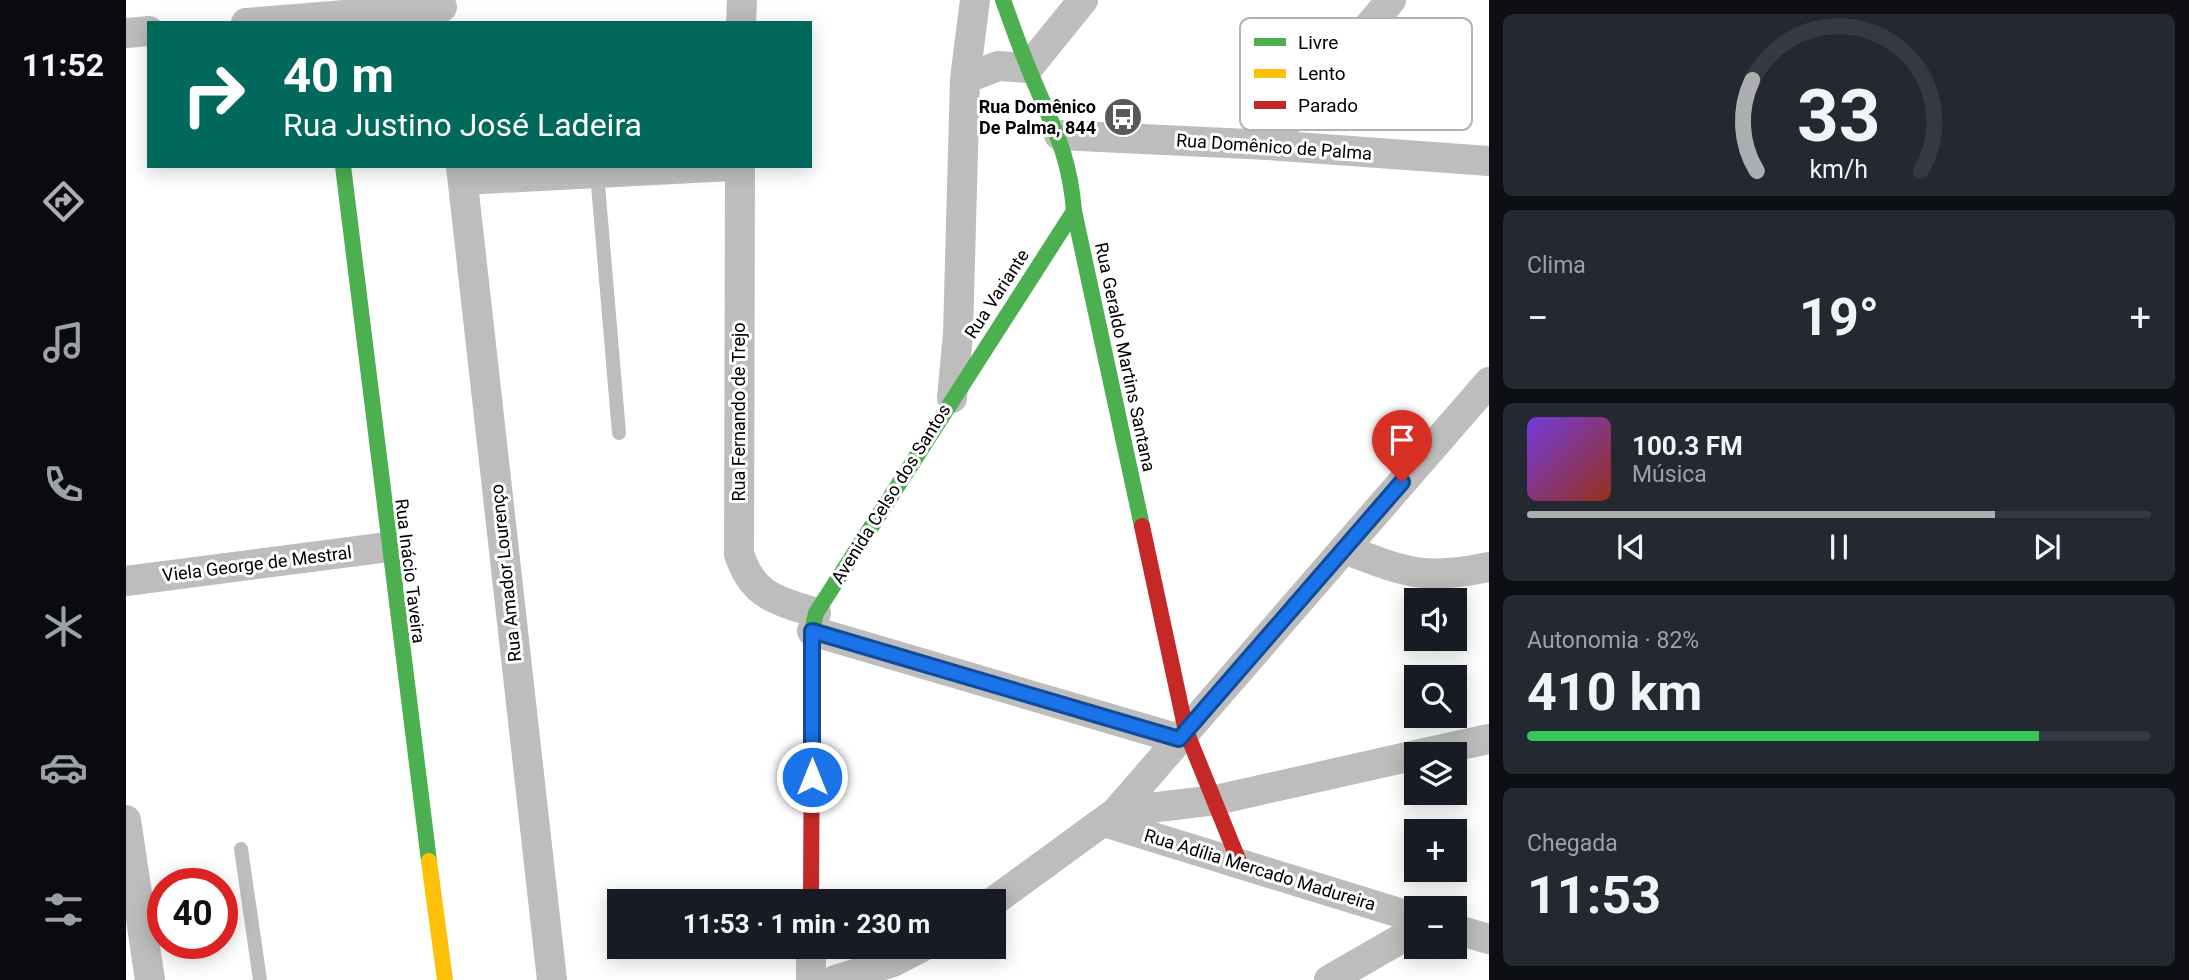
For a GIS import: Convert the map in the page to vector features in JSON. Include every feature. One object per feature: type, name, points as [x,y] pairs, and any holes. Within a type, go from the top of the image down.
[{"type":"street","points":[[741,21],[742,0]]},
{"type":"street","name":"Avenida Celso dos Santos","points":[[814,622],[952,399],[958,334],[965,79],[975,0]]},
{"type":"street","name":"Rua Geraldo Martins Santana","points":[[1003,0],[1028,68],[1059,135],[1071,174],[1074,211],[1183,735],[1216,800],[1240,864]]},
{"type":"street","points":[[965,79],[998,66],[1028,68],[1083,0]]},
{"type":"street","points":[[1376,18],[1391,0]]},
{"type":"street","points":[[276,21],[442,10]]},
{"type":"street","points":[[126,33],[147,31]]},
{"type":"street","points":[[1268,145],[1281,130]]},
{"type":"street","name":"Rua Domênico de Palma","points":[[1059,135],[1268,145],[1489,161]]},
{"type":"street","name":"Rua Inácio Taveira","points":[[343,168],[387,547],[445,980]]},
{"type":"street","points":[[462,173],[597,173],[693,168]]},
{"type":"street","name":"Rua Fernando de Trejo","points":[[740,168],[739,554],[750,580],[760,590],[814,622],[1183,735]]},
{"type":"street","name":"Rua Amador Lourenço","points":[[462,173],[552,980]]},
{"type":"street","name":"Rua Variante","points":[[952,399],[1074,211]]},
{"type":"street","points":[[1006,892],[1110,817],[1489,382]]},
{"type":"street","name":"Viela George de Mestral","points":[[126,581],[387,547]]},
{"type":"street","points":[[1344,548],[1406,572],[1449,575],[1489,567]]},
{"type":"street","points":[[811,889],[814,622]]},
{"type":"street","points":[[1467,744],[1489,739]]},
{"type":"street","points":[[1110,817],[1216,800],[1404,758]]},
{"type":"street","name":"Rua Adília Mercado Madureira","points":[[1110,817],[1240,864],[1404,914]]},
{"type":"street","points":[[126,820],[150,980]]},
{"type":"street","points":[[1467,933],[1489,939]]},
{"type":"street","points":[[1329,980],[1404,937]]},
{"type":"street","points":[[811,959],[811,980]]},
{"type":"street","points":[[835,980],[899,959]]},
{"type":"lane","points":[[597,173],[619,433]]},
{"type":"lane","points":[[241,849],[260,980]]},
{"type":"traffic: fast","points":[[1003,0],[1068,170],[1074,211],[1142,526]]},
{"type":"traffic: fast","points":[[343,168],[429,861]]},
{"type":"traffic: fast","points":[[812,708],[812,631],[816,613],[1074,211]]},
{"type":"traffic: slow","points":[[429,861],[445,980]]},
{"type":"traffic: jam","points":[[1142,526],[1186,731],[1240,864]]},
{"type":"traffic: jam","points":[[811,889],[812,708]]},
{"type":"place","name":"Rua Domênico De Palma, 844","points":[[1123,117]]},
{"type":"route","points":[[812,777],[812,631],[1179,739],[1402,482]]}]
